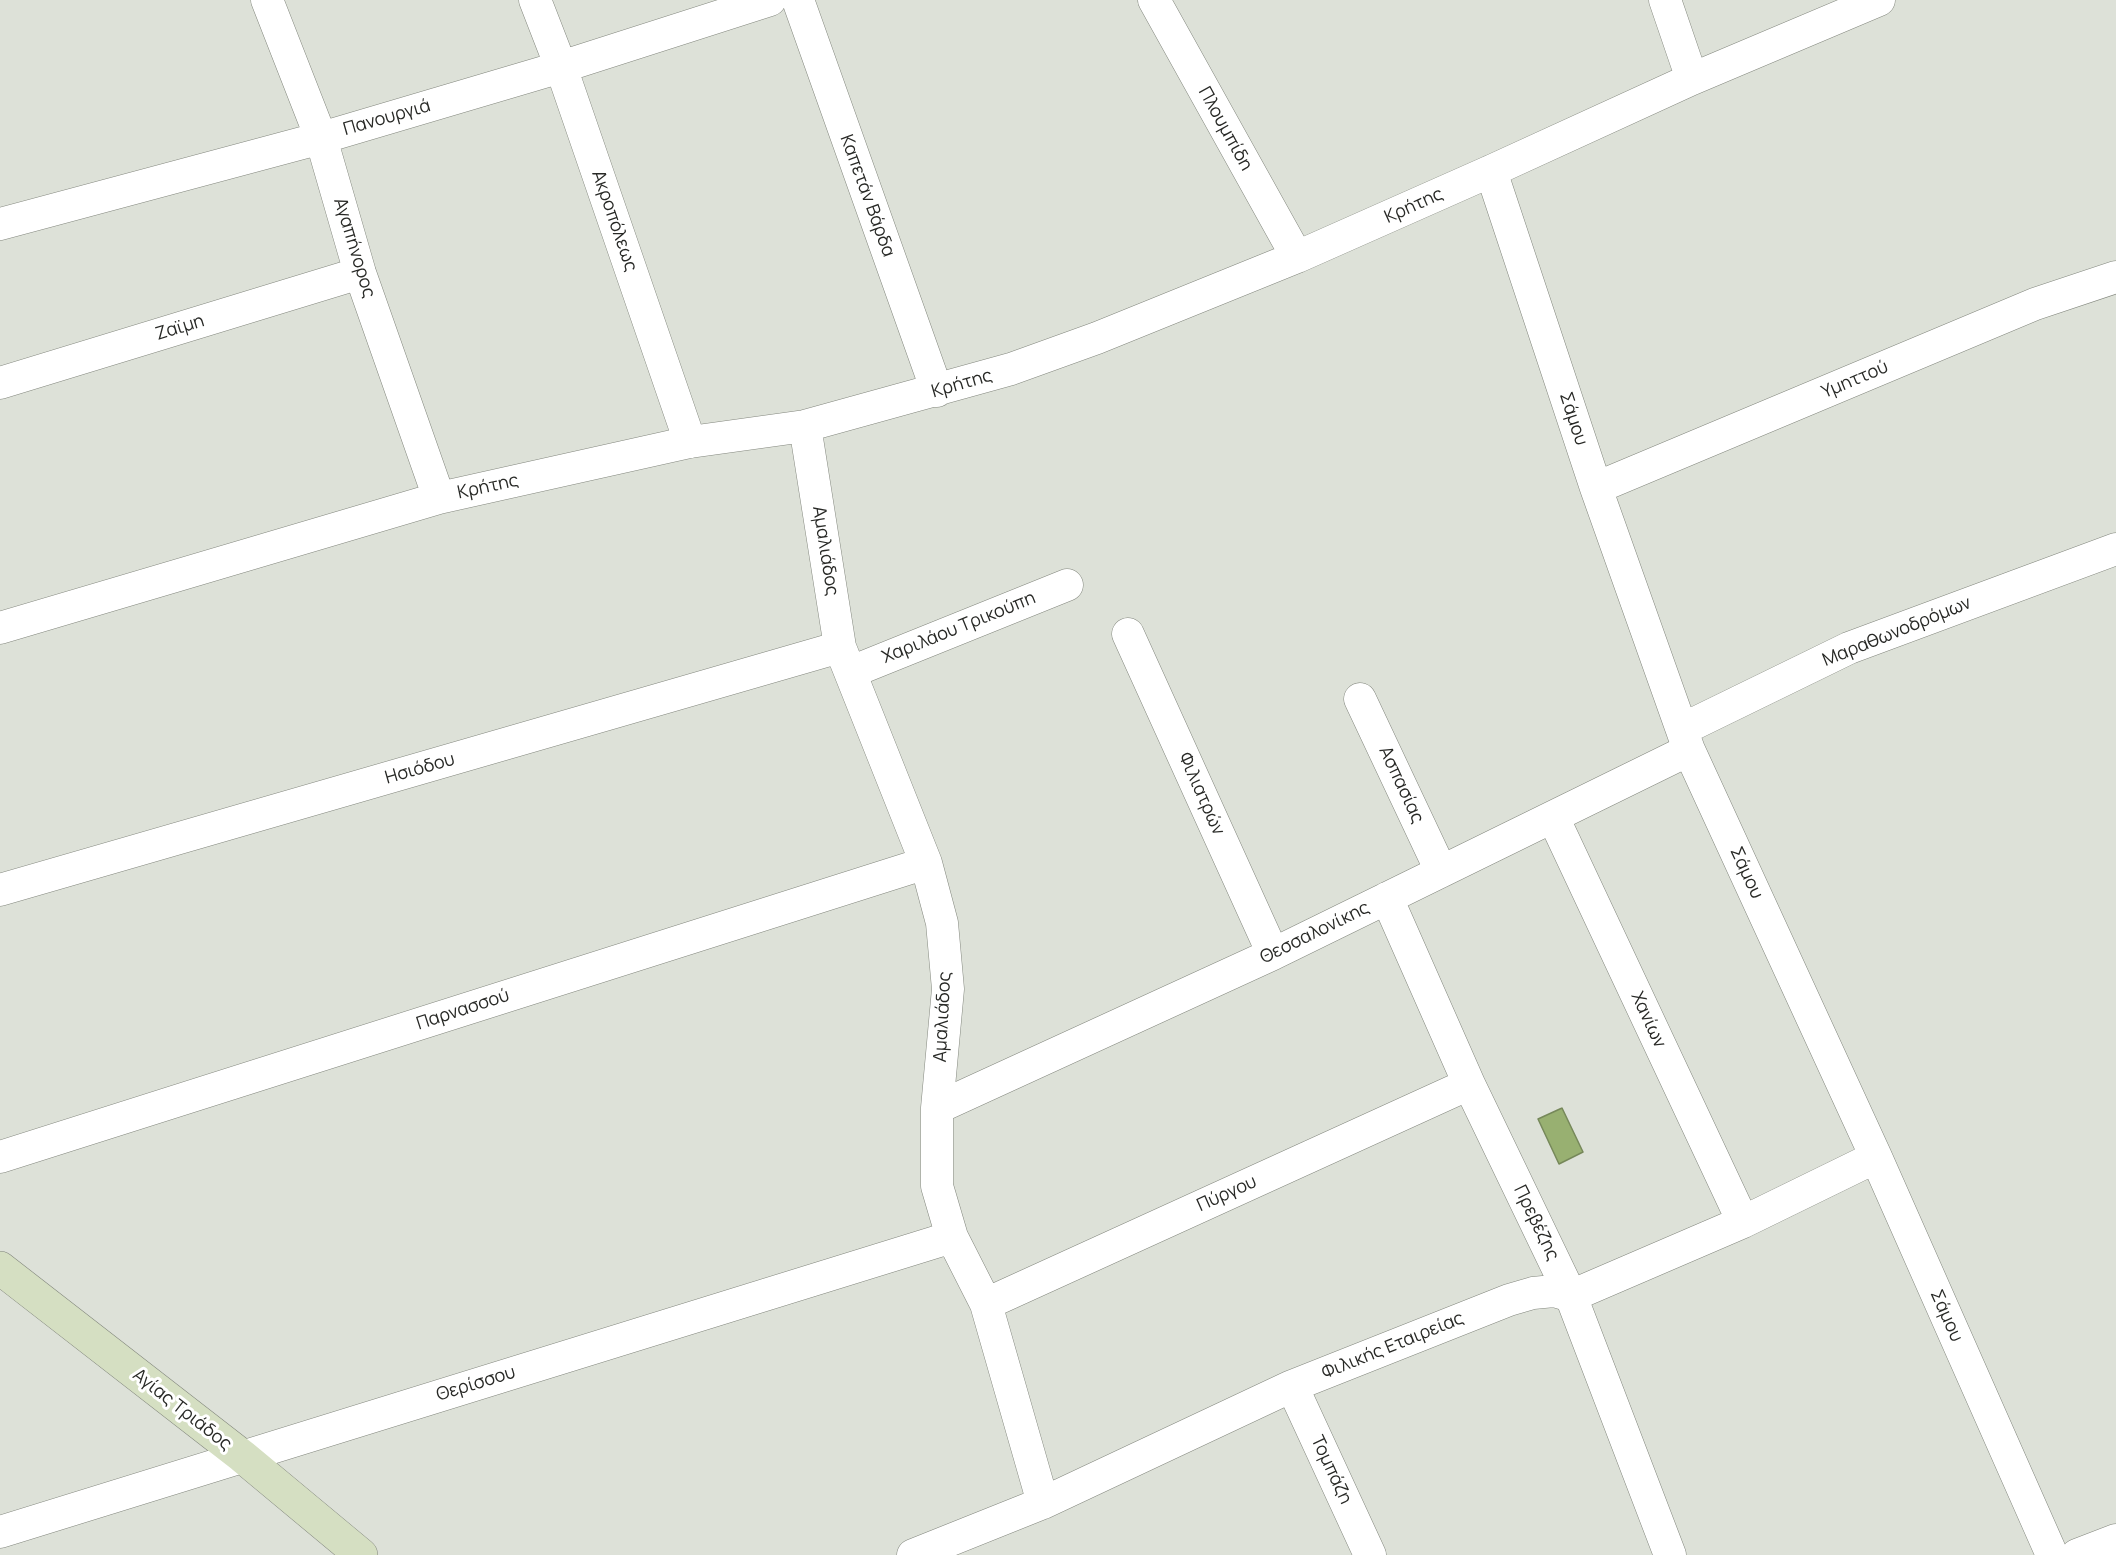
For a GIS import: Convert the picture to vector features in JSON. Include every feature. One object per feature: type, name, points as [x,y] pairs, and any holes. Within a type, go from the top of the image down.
[{"type":"street","name":"Αγαπήνορος","points":[[267,0],[321,138],[360,273],[439,498]]},
{"type":"street","name":"Ακροπόλεως","points":[[535,0],[561,67],[690,442]]},
{"type":"street","name":"Πανουργιά","points":[[0,224],[321,138],[561,67],[771,0]]},
{"type":"street","name":"Καπετάν Βάρδα","points":[[798,0],[937,391]]},
{"type":"street","name":"Πλουμπίδη","points":[[1154,0],[1297,257]]},
{"type":"street","points":[[1665,0],[1692,79]]},
{"type":"street","name":"Κρήτης","points":[[0,628],[439,498],[690,442],[805,426],[1011,369],[1097,338],[1297,257],[1692,79],[1879,0]]},
{"type":"street","name":"Σάμου","points":[[1491,171],[1596,488],[1686,740],[1876,1157],[2052,1555]]},
{"type":"street","name":"Ζαϊμη","points":[[0,384],[360,273]]},
{"type":"street","name":"Υμηττού","points":[[1596,488],[2035,304],[2116,277]]},
{"type":"street","name":"Αμαλιάδος","points":[[805,426],[845,660],[926,863],[942,923],[948,989],[937,1108],[937,1186],[952,1236],[986,1304],[1043,1503]]},
{"type":"street","name":"Μαραθωνοδρόμων","points":[[1686,740],[1849,648],[2116,549]]},
{"type":"street","name":"Χαριλάου Τρικούπη","points":[[845,660],[1067,585]]},
{"type":"street","name":"Φιλιατρών","points":[[1128,634],[1273,954]]},
{"type":"street","name":"Ησιόδου","points":[[0,890],[845,660]]},
{"type":"street","name":"Ασπασίας","points":[[1360,699],[1441,871]]},
{"type":"street","name":"Θεσσαλονίκης","points":[[937,1108],[1273,954],[1553,817],[1686,740]]},
{"type":"street","name":"Χανίων","points":[[1553,817],[1743,1222]]},
{"type":"street","name":"Παρνασσού","points":[[0,1157],[926,863]]},
{"type":"street","name":"Πρεβέζης","points":[[1387,898],[1469,1084],[1571,1296],[1670,1555]]},
{"type":"street","name":"Πύργου","points":[[986,1304],[1469,1084]]},
{"type":"street","points":[[1571,1296],[1743,1222],[1876,1157]]},
{"type":"street","name":"Θερίσσου","points":[[0,1532],[952,1236]]},
{"type":"street","name":"Αγίας Τριάδος","points":[[0,1268],[242,1456],[361,1555]]},
{"type":"street","name":"Φιλικής Εταιρείας","points":[[914,1555],[1043,1503],[1292,1386],[1509,1300],[1533,1293],[1554,1291],[1571,1296]]},
{"type":"street","name":"Τομπάζη","points":[[1292,1386],[1370,1555]]},
{"type":"street","points":[[2077,1555],[2116,1540]]},
{"type":"shaded area","points":[[1562,1108],[1583,1152],[1559,1164],[1538,1119]]}]
